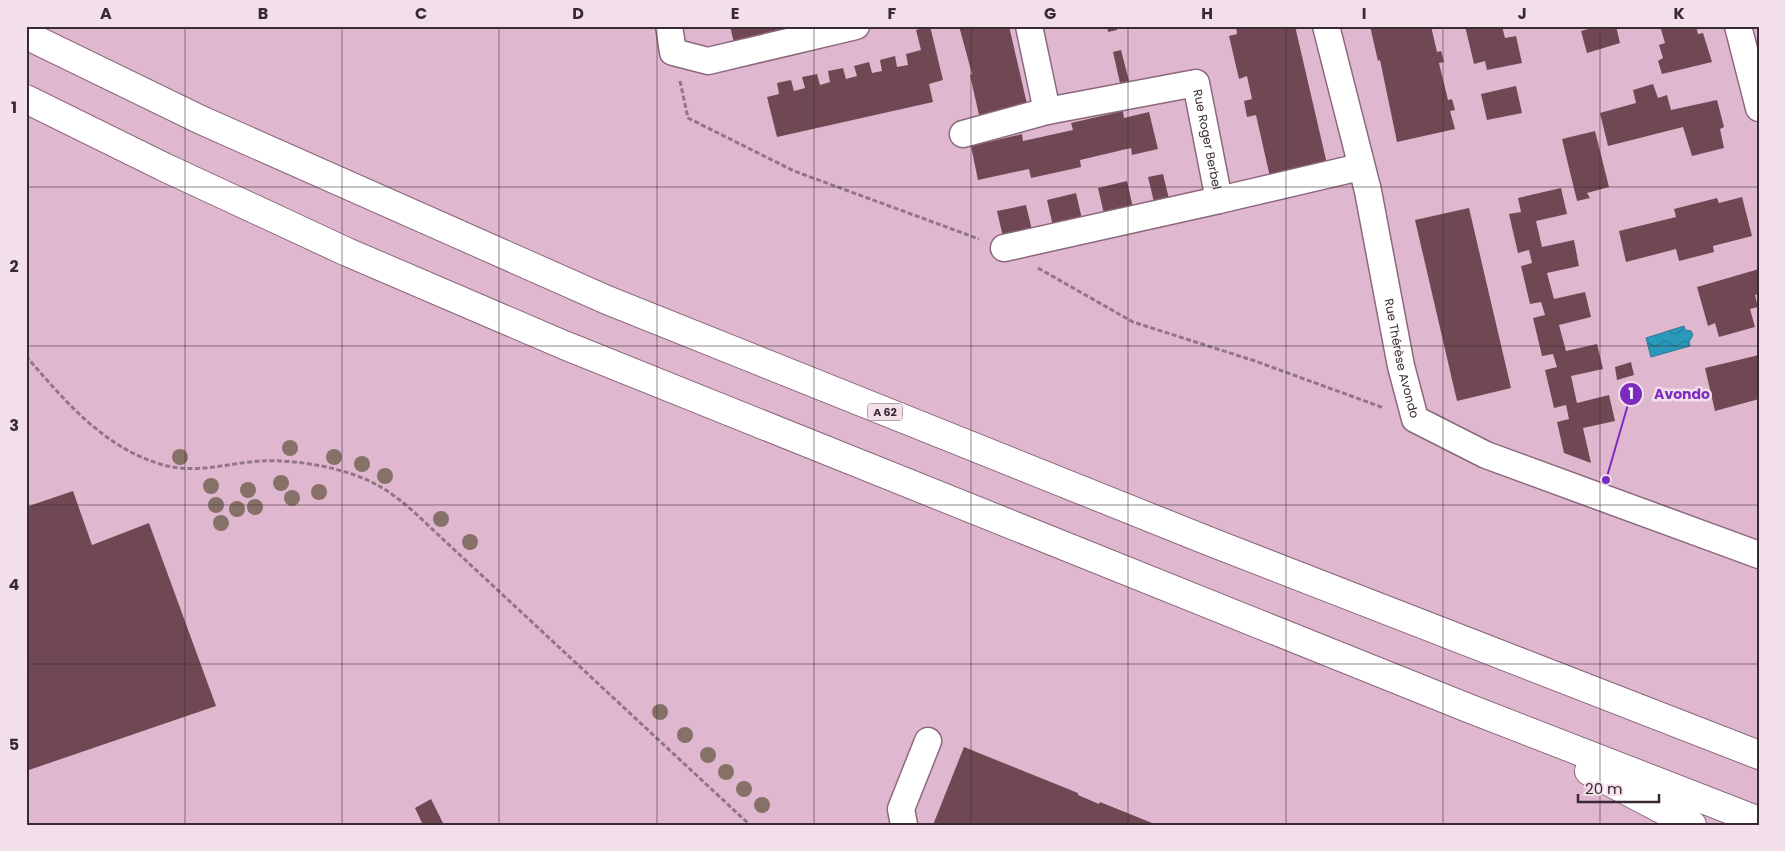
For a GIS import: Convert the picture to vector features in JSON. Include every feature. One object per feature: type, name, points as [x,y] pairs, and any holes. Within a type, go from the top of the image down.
[{"type":"highway","name":"A 62","points":[[26,35],[201,120],[607,300],[1210,542],[1759,755]]},
{"type":"highway","points":[[26,99],[164,167],[347,252],[564,345],[1468,708],[1759,821]]},
{"type":"highway","points":[[1468,708],[1692,825]]},
{"type":"street","points":[[669,26],[673,52],[708,61],[856,26]]},
{"type":"street","points":[[963,134],[1047,111],[1029,26]]},
{"type":"street","name":"Rue Thérèse Avondo","points":[[1326,26],[1360,167],[1368,191],[1400,366],[1415,419],[1486,455],[1759,555]]},
{"type":"street","points":[[1738,26],[1759,108]]},
{"type":"street","name":"Rue Roger Berbel","points":[[1047,111],[1196,83],[1220,200],[1360,167]]},
{"type":"street","points":[[1004,248],[1220,200]]},
{"type":"street","points":[[904,825],[901,809],[928,741]]},
{"type":"path","points":[[26,356],[63,398],[89,423],[135,454],[160,464],[185,469],[215,468],[261,461],[296,462],[357,476],[379,486],[398,499],[453,548],[750,825]]},
{"type":"water","points":[[1684,326],[1685,330],[1691,331],[1693,335],[1689,342],[1690,346],[1651,357],[1646,338]]},
{"type":"building","points":[[730,26],[793,26],[793,29],[734,43]]},
{"type":"building","points":[[930,26],[943,80],[929,84],[933,102],[777,137],[767,97],[779,94],[777,83],[791,80],[794,91],[805,88],[802,77],[817,74],[820,85],[830,82],[828,71],[843,68],[846,79],[857,76],[854,66],[869,62],[872,73],[882,71],[880,60],[895,56],[897,67],[908,65],[906,54],[921,50],[916,30]]},
{"type":"building","points":[[959,26],[1009,26],[1027,104],[979,115],[970,75],[972,74]]},
{"type":"building","points":[[1107,26],[1116,26],[1117,30],[1108,32]]},
{"type":"building","points":[[1236,26],[1295,26],[1327,164],[1270,177],[1256,115],[1247,117],[1244,101],[1252,99],[1247,76],[1239,79],[1229,36],[1237,34]]},
{"type":"building","points":[[1370,26],[1431,26],[1437,52],[1441,51],[1444,62],[1439,63],[1448,100],[1452,99],[1455,110],[1450,111],[1455,129],[1397,142],[1380,60],[1378,61]]},
{"type":"building","points":[[1465,26],[1502,26],[1505,38],[1516,36],[1522,63],[1487,70],[1485,61],[1474,64]]},
{"type":"building","points":[[1599,26],[1616,26],[1620,43],[1587,53],[1581,31]]},
{"type":"building","points":[[1660,26],[1696,26],[1698,34],[1703,33],[1712,62],[1662,74],[1658,61],[1663,58],[1659,45],[1665,43]]},
{"type":"building","points":[[1121,50],[1129,81],[1120,83],[1113,52]]},
{"type":"building","points":[[1653,84],[1658,98],[1667,95],[1671,110],[1717,100],[1724,127],[1720,129],[1724,148],[1692,156],[1683,127],[1608,146],[1600,113],[1636,103],[1633,90]]},
{"type":"building","points":[[1516,86],[1522,113],[1487,120],[1481,94]]},
{"type":"building","points":[[1123,111],[1124,118],[1149,112],[1158,149],[1132,155],[1131,148],[1080,160],[1081,167],[1031,178],[1029,169],[978,180],[971,146],[1022,134],[1023,141],[1073,130],[1071,123]]},
{"type":"building","points":[[1595,131],[1609,187],[1587,193],[1590,198],[1577,201],[1562,139]]},
{"type":"building","points":[[1163,174],[1169,199],[1154,202],[1148,177]]},
{"type":"building","points":[[1127,181],[1133,208],[1104,214],[1098,188]]},
{"type":"building","points":[[1561,188],[1567,214],[1536,221],[1542,247],[1574,240],[1579,266],[1547,273],[1554,299],[1585,292],[1591,317],[1559,325],[1566,351],[1597,344],[1603,369],[1571,376],[1577,403],[1609,395],[1615,421],[1583,428],[1591,463],[1564,453],[1557,422],[1569,419],[1566,405],[1554,408],[1545,370],[1557,367],[1553,354],[1542,356],[1533,318],[1545,315],[1541,302],[1530,304],[1521,266],[1532,263],[1529,250],[1518,253],[1509,214],[1521,212],[1518,198]]},
{"type":"building","points":[[1076,193],[1082,219],[1053,226],[1047,200]]},
{"type":"building","points":[[1742,197],[1752,236],[1713,246],[1714,252],[1679,261],[1676,249],[1626,262],[1619,231],[1676,217],[1674,209],[1717,198],[1719,203]]},
{"type":"building","points":[[1026,205],[1032,230],[1003,237],[997,211]]},
{"type":"building","points":[[1469,208],[1511,388],[1457,401],[1415,220]]},
{"type":"building","points":[[1759,269],[1759,294],[1755,295],[1758,307],[1750,309],[1755,327],[1719,337],[1715,323],[1708,326],[1697,287]]},
{"type":"building","points":[[1759,355],[1759,399],[1715,411],[1705,368]]},
{"type":"building","points":[[1631,362],[1634,375],[1617,380],[1615,367]]},
{"type":"building","points":[[73,491],[92,545],[149,523],[216,706],[26,771],[26,507]]},
{"type":"building","points":[[964,747],[1078,793],[1078,795],[1099,804],[1100,802],[1157,825],[933,825]]},
{"type":"building","points":[[431,799],[444,825],[423,825],[415,808]]},
{"type":"place","name":"Avondo","points":[[1606,480]]}]
